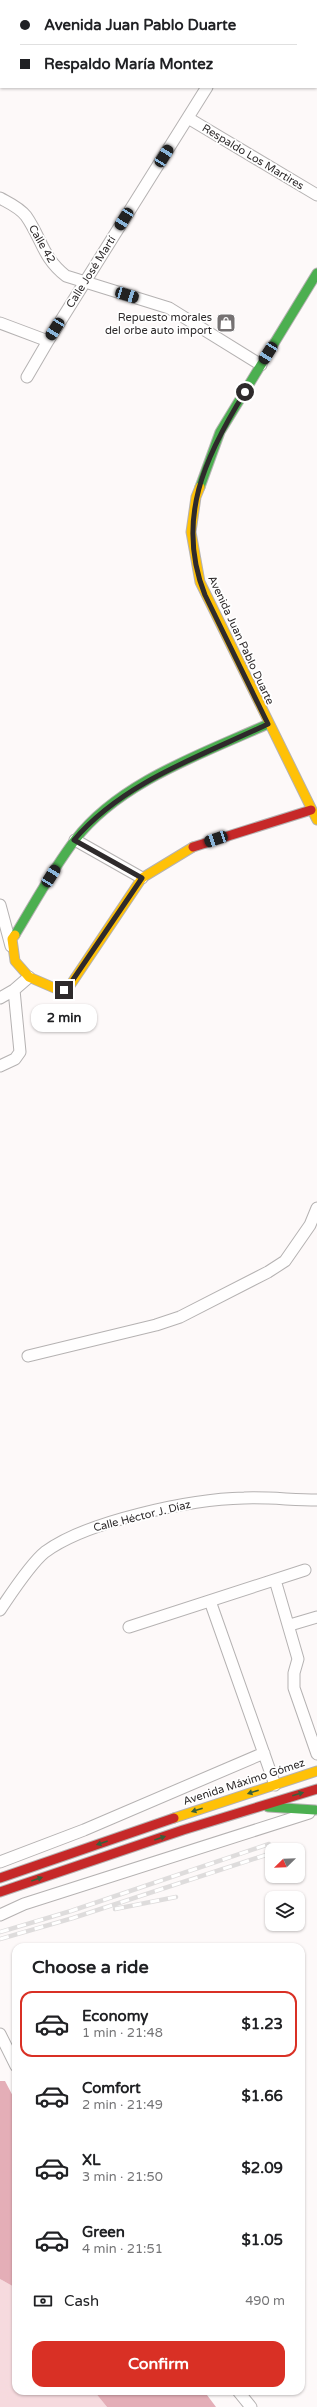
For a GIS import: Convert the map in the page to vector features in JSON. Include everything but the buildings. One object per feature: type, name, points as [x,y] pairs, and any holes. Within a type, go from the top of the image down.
[{"type":"main road","name":"Avenida Juan Pablo Duarte","points":[[317,273],[220,432],[196,497],[191,532],[200,582],[205,595],[317,820]]},
{"type":"main road","points":[[268,724],[124,794],[87,825],[74,840],[12,939],[12,949],[15,961],[29,977],[59,990],[68,987],[142,878],[193,847],[311,810]]},
{"type":"main road","name":"Avenida Máximo Gómez","points":[[0,1878],[179,1816],[317,1771]]},
{"type":"main road","points":[[0,1892],[183,1830],[317,1789]]},
{"type":"main road","points":[[258,1806],[316,1810]]},
{"type":"street","name":"Calle José Martí","points":[[27,377],[206,88]]},
{"type":"street","name":"Respaldo Los Martires","points":[[188,118],[317,195]]},
{"type":"street","name":"Calle 42","points":[[0,198],[17,207],[25,216],[52,265],[66,276],[169,308],[261,365]]},
{"type":"street","points":[[0,323],[48,341]]},
{"type":"street","points":[[74,840],[142,878]]},
{"type":"street","points":[[0,905],[12,949]]},
{"type":"street","points":[[0,998],[14,990],[29,977]]},
{"type":"street","points":[[0,1066],[15,1059],[20,1052],[14,990]]},
{"type":"street","points":[[28,1356],[149,1327],[180,1317],[268,1272],[285,1261],[310,1225],[317,1208]]},
{"type":"street","name":"Calle Héctor J. Díaz","points":[[0,1610],[44,1553],[74,1535],[104,1524],[200,1502],[244,1498],[317,1500]]},
{"type":"street","points":[[129,1627],[305,1570]]},
{"type":"street","points":[[275,1580],[290,1625],[298,1659],[294,1673],[294,1688],[317,1754]]},
{"type":"street","points":[[210,1601],[275,1785]]},
{"type":"street","points":[[290,1625],[317,1617]]},
{"type":"street","points":[[0,1862],[84,1830],[264,1753]]},
{"type":"street","points":[[0,1915],[24,1904],[316,1810]]},
{"type":"street","points":[[0,2034],[12,2058]]},
{"type":"street","points":[[241,2395],[251,2407]]},
{"type":"shaded area","points":[[0,2081],[5,2081],[12,2094],[12,2286],[0,2279]]},
{"type":"shaded area","points":[[0,2279],[12,2286],[12,2395],[97,2395],[107,2407],[0,2407]]},
{"type":"shaded area","points":[[97,2395],[207,2395],[216,2407],[107,2407]]},
{"type":"railway","points":[[0,1932],[71,1911],[265,1845]]},
{"type":"railway","points":[[0,1939],[73,1918],[265,1855]]},
{"type":"railway","points":[[115,1909],[176,1897]]},
{"type":"traffic: fast","points":[[200,487],[220,432],[317,273]]},
{"type":"traffic: fast","points":[[15,935],[51,875],[75,840],[93,820],[115,801],[164,771],[268,724]]},
{"type":"traffic: fast","points":[[268,1807],[315,1810]]},
{"type":"traffic: slow","points":[[200,487],[196,497],[191,532],[200,582],[317,820]]},
{"type":"traffic: slow","points":[[15,935],[12,939],[15,961],[29,977],[59,990],[69,987],[142,878],[193,847]]},
{"type":"traffic: slow","points":[[174,1818],[317,1771]]},
{"type":"traffic: jam","points":[[193,847],[311,810]]},
{"type":"traffic: jam","points":[[0,1892],[183,1830],[317,1789]]},
{"type":"traffic: jam","points":[[0,1878],[174,1818]]},
{"type":"place","name":"Repuesto morales del orbe auto import","points":[[226,323]]},
{"type":"route","points":[[64,990],[68,987],[100,942],[142,878],[74,840],[87,825],[124,794],[186,762],[268,724],[205,595],[200,582],[191,532],[196,497],[213,449],[220,432],[245,392]]}]
